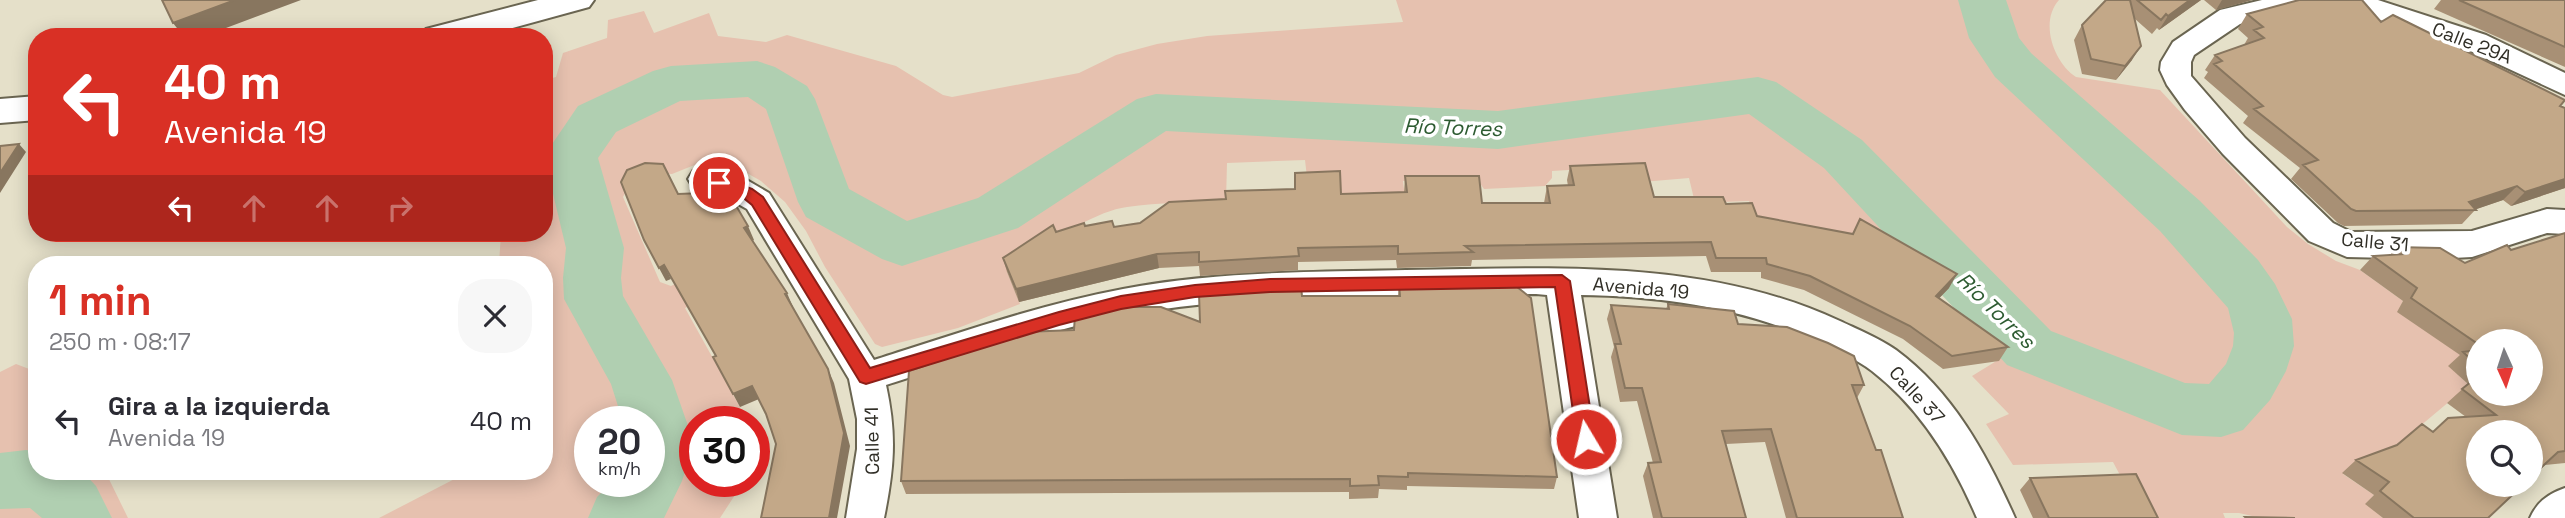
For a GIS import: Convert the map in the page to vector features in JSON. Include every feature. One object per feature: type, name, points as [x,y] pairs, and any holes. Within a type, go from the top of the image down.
[{"type":"street","points":[[472,28],[578,0]]},
{"type":"street","name":"Calle 31","points":[[2299,0],[2230,16],[2183,49],[2175,70],[2177,78],[2196,103],[2234,146],[2321,232],[2347,244],[2472,244],[2546,221],[2565,222]]},
{"type":"street","name":"Calle 29A","points":[[2348,0],[2476,42],[2565,85]]},
{"type":"street","points":[[0,111],[28,109]]},
{"type":"street","name":"Calle 41","points":[[704,179],[734,187],[758,201],[866,377],[874,419],[876,449],[874,474],[864,518]]},
{"type":"street","points":[[1562,281],[1598,518]]},
{"type":"street","name":"Avenida 19","points":[[866,377],[1059,318],[1121,302],[1195,291],[1270,286],[1562,281],[1695,292],[1745,300],[1796,314]]},
{"type":"street","name":"Calle 37","points":[[1796,314],[1885,361],[1922,394],[1951,431],[1996,518]]},
{"type":"street","points":[[2549,518],[2565,505]]},
{"type":"shaded area","points":[[1396,0],[2059,0],[2050,19],[2050,30],[2056,52],[2068,71],[2076,77],[2160,90],[2287,227],[2308,244],[2336,261],[2360,270],[2403,301],[2398,312],[2466,359],[2466,363],[2449,366],[2466,382],[2466,388],[2382,458],[2343,474],[2374,495],[2366,504],[2383,518],[2261,518],[2223,513],[2225,518],[2143,518],[2113,462],[2013,465],[1986,424],[2009,414],[1972,376],[1998,360],[1942,320],[1964,296],[1854,234],[1849,243],[1757,226],[1749,201],[1695,203],[1689,178],[1642,182],[1636,166],[1552,171],[1552,178],[1545,186],[1484,189],[1479,182],[1403,181],[1406,206],[1341,208],[1308,186],[1305,160],[1227,163],[1226,201],[1139,205],[1097,216],[1065,233],[1007,272],[1020,304],[958,328],[882,347],[875,344],[825,267],[806,231],[785,202],[761,181],[722,159],[707,160],[672,174],[653,173],[631,182],[623,197],[660,282],[671,286],[687,278],[702,300],[685,308],[739,406],[679,406],[679,497],[734,497],[720,518],[379,518],[453,480],[553,480],[553,256],[500,256],[500,242],[553,242],[553,78],[556,77],[563,53],[607,38],[608,20],[644,11],[654,33],[709,13],[718,36],[766,42],[787,35],[896,66],[943,95],[952,97],[1079,73],[1116,55],[1157,44],[1207,36],[1403,22]]},
{"type":"shaded area","points":[[16,364],[28,369],[28,480],[109,480],[128,518],[0,518],[0,372]]},
{"type":"building","points":[[162,0],[235,0],[173,23]]},
{"type":"building","points":[[2106,0],[2130,0],[2141,46],[2125,66],[2091,59],[2082,25]]},
{"type":"building","points":[[2137,0],[2190,0],[2168,16],[2166,14],[2161,20]]},
{"type":"building","points":[[2299,0],[2362,0],[2381,22],[2393,15],[2565,100],[2560,106],[2565,108],[2565,179],[2525,192],[2517,186],[2469,202],[2476,210],[2351,209],[2303,165],[2318,160],[2254,109],[2263,106],[2214,64],[2222,61],[2215,55],[2264,38],[2254,30],[2263,27],[2247,14]]},
{"type":"building","points":[[2459,0],[2565,0],[2565,47]]},
{"type":"building","points":[[19,144],[0,173],[0,146]]},
{"type":"building","points":[[645,163],[663,164],[678,194],[728,192],[748,226],[744,228],[787,293],[785,294],[828,369],[844,433],[829,518],[761,518],[765,497],[770,497],[770,474],[776,444],[770,426],[770,406],[762,406],[752,386],[733,394],[713,357],[716,356],[664,265],[659,268],[644,240],[621,182],[627,170]]},
{"type":"building","points":[[1645,163],[1654,197],[1723,197],[1726,204],[1752,203],[1757,216],[1853,234],[1860,219],[1957,274],[1936,296],[2008,347],[1952,356],[1910,326],[1810,276],[1767,264],[1766,258],[1716,258],[1711,242],[1465,246],[1473,252],[1398,254],[1398,246],[1298,248],[1299,256],[1199,262],[1199,252],[1157,254],[1016,289],[1003,258],[1053,225],[1056,232],[1084,223],[1085,226],[1112,221],[1114,227],[1140,223],[1169,202],[1226,199],[1225,191],[1295,189],[1295,173],[1340,171],[1341,194],[1407,192],[1405,176],[1479,176],[1482,203],[1550,203],[1547,186],[1574,185],[1570,166]]},
{"type":"building","points":[[2565,233],[2565,451],[2558,452],[2543,466],[2543,420],[2466,420],[2466,497],[2510,497],[2488,518],[2414,518],[2380,491],[2389,482],[2356,460],[2397,445],[2422,424],[2433,432],[2448,418],[2496,415],[2484,406],[2543,406],[2543,329],[2466,329],[2466,336],[2411,298],[2417,288],[2373,256],[2406,254],[2397,247],[2440,248],[2465,263],[2507,245],[2511,250]]},
{"type":"building","points":[[1512,283],[1531,298],[1557,477],[1408,473],[1408,477],[1378,476],[1379,485],[1350,486],[1350,479],[901,481],[909,371],[1024,332],[1074,330],[1075,315],[1107,307],[1161,307],[1200,322],[1199,294],[1301,286],[1302,296],[1400,296],[1399,284]]},
{"type":"building","points":[[1668,304],[1734,311],[1738,324],[1787,327],[1854,356],[1864,385],[1852,385],[1876,450],[1881,450],[1903,518],[1797,518],[1771,429],[1722,431],[1746,518],[1662,518],[1648,463],[1661,462],[1642,388],[1625,388],[1615,344],[1621,344],[1611,305],[1669,309]]},
{"type":"building","points":[[2136,474],[2158,518],[2049,518],[2030,478]]},
{"type":"waterway","name":"Río Torres","points":[[650,406],[641,380],[594,299],[592,278],[595,248],[571,157],[597,119],[671,84],[757,79],[789,99],[826,202],[902,244],[998,213],[1156,112],[1498,130],[1758,95],[1843,154],[2029,348],[2182,409],[2221,411],[2240,393],[2260,359],[2264,333],[2255,300],[2237,276],[2180,216],[2013,65],[1994,38],[1982,0]]},
{"type":"waterway","name":"Río Torres","points":[[0,481],[28,479]]},
{"type":"waterway","name":"Río Torres","points":[[37,480],[56,489],[65,497],[79,518]]},
{"type":"waterway","name":"Río Torres","points":[[621,518],[641,497]]},
{"type":"route","points":[[719,183],[747,192],[758,201],[866,377],[1059,318],[1121,302],[1195,291],[1270,286],[1562,281],[1586,439]]}]
